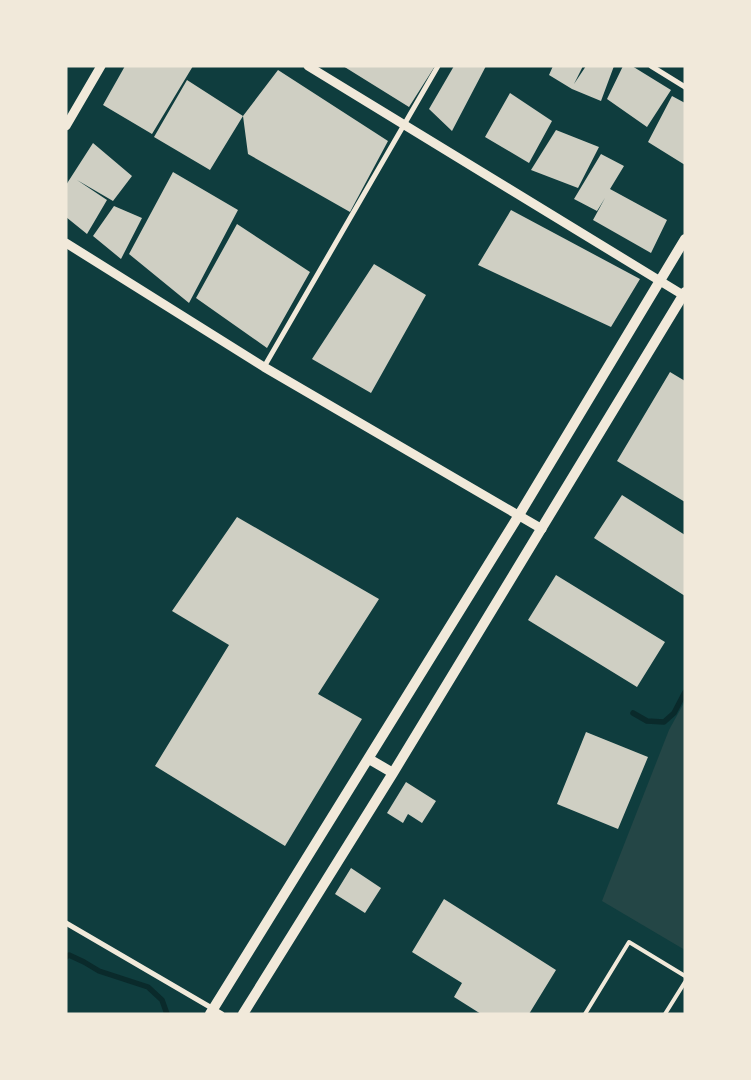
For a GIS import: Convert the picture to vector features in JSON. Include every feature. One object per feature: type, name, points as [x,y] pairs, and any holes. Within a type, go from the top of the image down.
[{"type":"main road","points":[[215,1012],[520,515],[685,239]]},
{"type":"main road","points":[[243,1014],[393,773],[684,297]]},
{"type":"main road","points":[[369,759],[393,773]]},
{"type":"street","points":[[66,126],[101,66]]},
{"type":"street","points":[[308,66],[660,279],[684,297]]},
{"type":"street","points":[[264,367],[438,66]]},
{"type":"street","points":[[652,66],[685,87]]},
{"type":"street","points":[[66,243],[264,367],[542,529]]},
{"type":"street","points":[[66,923],[215,1012]]},
{"type":"lane","points":[[585,1014],[629,942],[685,976]]},
{"type":"lane","points":[[665,1014],[685,982]]},
{"type":"shaded area","points":[[685,701],[685,950],[602,901],[669,730]]},
{"type":"building","points":[[125,66],[193,66],[152,134],[103,105]]},
{"type":"building","points":[[343,66],[435,66],[409,107]]},
{"type":"building","points":[[454,66],[486,66],[452,131],[429,109]]},
{"type":"building","points":[[553,66],[583,66],[574,84],[586,66],[614,66],[601,101],[572,89],[549,75]]},
{"type":"building","points":[[623,66],[632,66],[671,90],[647,127],[607,99]]},
{"type":"building","points":[[278,70],[388,141],[350,212],[248,154],[243,116]]},
{"type":"building","points":[[187,80],[243,116],[210,170],[154,137]]},
{"type":"building","points":[[510,93],[552,121],[529,163],[485,137]]},
{"type":"building","points":[[672,96],[685,103],[685,165],[648,142]]},
{"type":"building","points":[[556,130],[599,147],[578,188],[531,170]]},
{"type":"building","points":[[93,143],[132,176],[113,201],[77,180],[107,200],[87,234],[66,217],[66,185]]},
{"type":"building","points":[[601,154],[624,166],[610,189],[667,220],[651,253],[593,220],[605,198],[597,211],[574,199]]},
{"type":"building","points":[[173,172],[238,210],[189,303],[129,254]]},
{"type":"building","points":[[114,206],[142,218],[121,259],[93,236]]},
{"type":"building","points":[[511,210],[640,279],[611,327],[478,265]]},
{"type":"building","points":[[237,224],[310,272],[267,348],[196,298]]},
{"type":"building","points":[[374,264],[426,295],[371,393],[312,359]]},
{"type":"building","points":[[670,372],[685,381],[685,502],[617,461]]},
{"type":"building","points":[[622,495],[685,535],[685,596],[594,538]]},
{"type":"building","points":[[237,517],[379,599],[318,694],[362,719],[285,846],[155,766],[229,645],[172,611]]},
{"type":"building","points":[[556,575],[665,642],[637,687],[528,620]]},
{"type":"building","points":[[586,732],[648,757],[618,829],[557,804]]},
{"type":"building","points":[[406,782],[436,801],[422,823],[408,814],[403,823],[387,813]]},
{"type":"building","points":[[351,868],[381,888],[365,913],[335,894]]},
{"type":"building","points":[[444,899],[556,970],[529,1014],[481,1014],[454,997],[462,983],[412,952]]},
{"type":"waterway","points":[[633,713],[647,721],[664,722],[674,713],[685,692]]},
{"type":"waterway","points":[[66,957],[69,955],[99,971],[148,987],[162,1000],[167,1014]]}]
